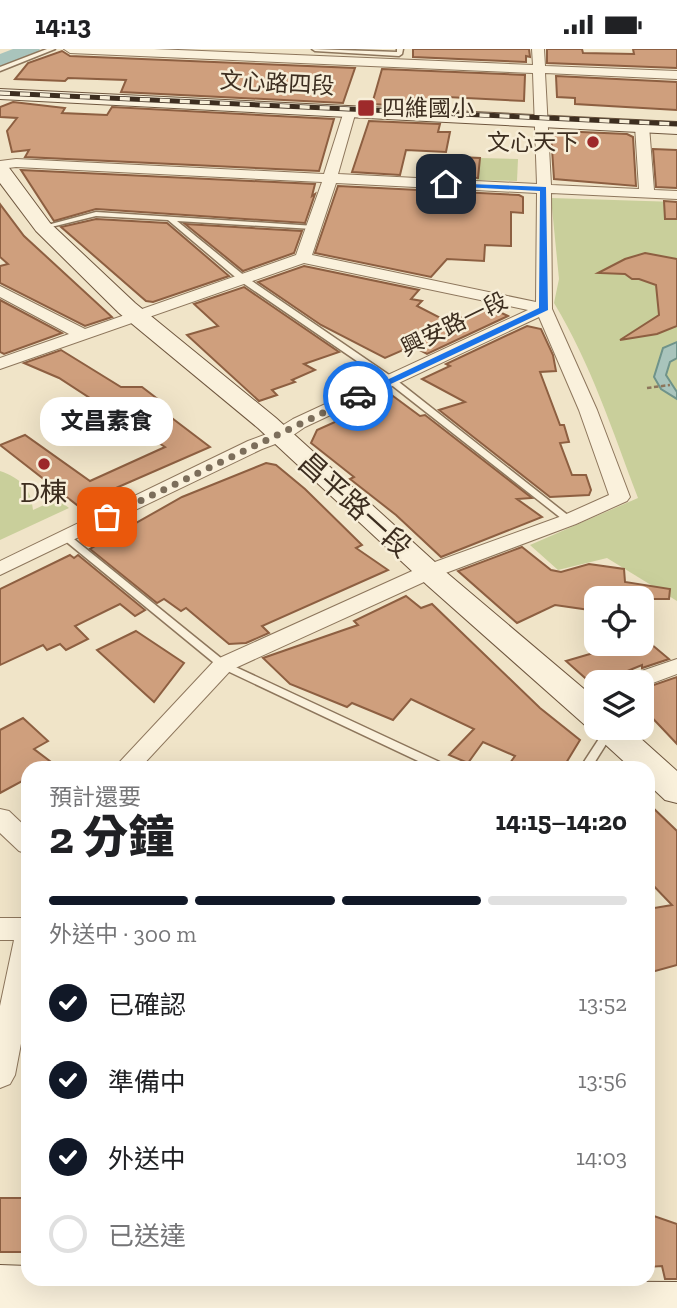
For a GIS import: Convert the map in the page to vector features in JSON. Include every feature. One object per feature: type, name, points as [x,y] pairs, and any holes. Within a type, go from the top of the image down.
[{"type":"main road","name":"文心路四段","points":[[0,72],[677,128]]},
{"type":"main road","name":"文心路四段","points":[[0,95],[350,111],[677,118]]},
{"type":"main road","name":"昌平路一段","points":[[0,167],[43,226],[136,316],[267,423],[428,572],[584,702]]},
{"type":"main road","name":"昌平路一段","points":[[625,740],[646,761]]},
{"type":"main road","name":"昌平路一段","points":[[655,770],[677,791]]},
{"type":"main road","points":[[18,1294],[450,1296],[555,1308],[677,1305]]},
{"type":"street","points":[[70,49],[280,53],[677,75]]},
{"type":"street","name":"興安路一段","points":[[0,569],[279,436],[299,423],[544,310],[544,189],[538,49]]},
{"type":"street","points":[[303,258],[350,111]]},
{"type":"street","points":[[642,126],[647,194]]},
{"type":"street","points":[[0,167],[16,163],[677,195]]},
{"type":"street","points":[[0,364],[303,258],[544,310],[589,410],[620,497],[569,520],[428,572],[223,665],[134,761]]},
{"type":"street","points":[[0,291],[84,335]]},
{"type":"street","points":[[654,674],[677,666]]},
{"type":"street","points":[[0,818],[21,838]]},
{"type":"street","points":[[0,929],[21,929]]},
{"type":"street","points":[[0,1075],[21,972]]},
{"type":"lane","points":[[0,72],[52,49]]},
{"type":"lane","points":[[315,49],[398,54],[400,49]]},
{"type":"lane","points":[[43,226],[96,214],[313,227]]},
{"type":"lane","points":[[169,218],[243,279],[392,381],[569,520]]},
{"type":"lane","points":[[66,537],[223,665],[427,761]]},
{"type":"lane","points":[[587,761],[592,740]]},
{"type":"lane","points":[[554,1286],[555,1308]]},
{"type":"path","points":[[647,388],[670,385]]},
{"type":"green space","points":[[480,158],[518,159],[517,181],[477,180]]},
{"type":"green space","points":[[551,198],[677,202],[677,601],[607,558],[558,570],[530,545],[638,498],[590,374],[554,303],[559,279]]},
{"type":"green space","points":[[0,471],[23,485],[30,496],[33,510],[57,499],[69,508],[0,540]]},
{"type":"water","points":[[677,342],[677,358],[670,362],[666,375],[677,392],[677,399],[661,389],[654,377],[663,348]]},
{"type":"building","points":[[413,49],[529,49],[530,57],[526,56],[526,62],[413,57]]},
{"type":"building","points":[[547,49],[634,54],[633,49],[677,49],[677,68],[547,63]]},
{"type":"building","points":[[62,51],[70,56],[355,68],[343,103],[121,92],[126,80],[15,79],[28,63]]},
{"type":"building","points":[[382,69],[525,75],[524,101],[447,97],[443,108],[372,104]]},
{"type":"building","points":[[556,76],[677,82],[677,110],[575,104],[575,98],[557,97]]},
{"type":"building","points":[[13,102],[65,108],[62,113],[107,115],[112,107],[334,119],[319,171],[25,157],[29,150],[12,152],[7,131],[17,118],[0,117],[0,107]]},
{"type":"building","points":[[369,121],[440,124],[438,132],[450,132],[446,152],[406,150],[400,175],[352,172]]},
{"type":"building","points":[[558,131],[627,134],[633,137],[636,186],[554,179],[551,134]]},
{"type":"building","points":[[653,149],[677,150],[677,188],[656,187]]},
{"type":"building","points":[[435,156],[480,158],[478,178],[432,176]]},
{"type":"building","points":[[21,170],[315,184],[312,196],[315,194],[305,223],[96,209],[54,221]]},
{"type":"building","points":[[338,186],[519,195],[523,197],[523,213],[511,212],[511,246],[485,245],[484,261],[447,259],[431,277],[315,253]]},
{"type":"building","points":[[664,201],[677,202],[677,219],[665,219]]},
{"type":"building","points":[[0,204],[24,236],[112,317],[85,326],[0,283],[0,266],[8,264],[0,257]]},
{"type":"building","points":[[96,219],[167,223],[229,276],[153,302],[146,301],[61,227]]},
{"type":"building","points":[[185,224],[302,231],[294,253],[243,271]]},
{"type":"building","points":[[645,253],[677,259],[677,326],[657,334],[620,340],[659,315],[656,285],[632,279],[625,274],[598,273],[625,259]]},
{"type":"building","points":[[304,266],[419,290],[411,299],[422,301],[417,306],[450,323],[487,306],[508,316],[427,354],[412,346],[385,358],[321,325],[258,282]]},
{"type":"building","points":[[244,287],[339,352],[304,364],[315,370],[292,380],[295,382],[272,390],[277,395],[259,401],[187,335],[218,326],[194,304]]},
{"type":"building","points":[[0,300],[62,333],[4,354],[0,352]]},
{"type":"building","points":[[527,326],[541,329],[553,355],[556,371],[540,372],[560,425],[564,425],[569,442],[560,443],[572,475],[586,475],[591,490],[589,495],[550,497],[439,410],[465,402],[422,379],[450,366],[446,364]]},
{"type":"building","points":[[61,350],[121,387],[142,387],[159,400],[160,409],[210,447],[77,505],[0,445],[25,435],[90,481],[165,447],[59,378],[24,363]]},
{"type":"building","points":[[393,396],[420,416],[425,415],[532,498],[517,499],[542,517],[441,557],[396,515],[350,479],[354,477],[311,443],[317,430]]},
{"type":"building","points":[[266,463],[276,465],[305,489],[362,545],[356,548],[388,570],[262,626],[269,633],[246,643],[229,644],[186,608],[181,611],[164,599],[157,603],[90,549],[182,497]]},
{"type":"building","points":[[522,547],[551,570],[561,572],[589,564],[624,569],[625,582],[651,586],[584,586],[584,609],[555,605],[517,623],[458,571]]},
{"type":"building","points":[[70,555],[74,558],[78,555],[145,610],[135,616],[120,604],[75,626],[88,639],[66,650],[60,644],[47,650],[43,645],[0,665],[0,589]]},
{"type":"building","points":[[654,587],[670,589],[669,599],[654,599]]},
{"type":"building","points":[[406,596],[421,608],[432,604],[540,708],[580,740],[567,761],[511,761],[515,756],[483,742],[469,761],[463,761],[449,755],[474,729],[411,699],[393,720],[352,703],[347,707],[290,684],[263,658],[358,625],[354,621]]},
{"type":"building","points":[[136,631],[184,663],[154,702],[97,650]]},
{"type":"building","points":[[654,646],[669,659],[630,670],[584,670],[584,677],[566,661],[584,656],[654,656]]},
{"type":"building","points":[[677,677],[677,744],[654,720],[654,685]]},
{"type":"building","points":[[23,718],[48,741],[34,749],[50,761],[21,761],[21,782],[0,793],[0,730]]},
{"type":"building","points":[[655,810],[677,831],[677,965],[655,971],[655,908],[672,905],[655,887]]},
{"type":"building","points":[[0,1198],[21,1198],[21,1252],[0,1252]]},
{"type":"building","points":[[655,1216],[677,1224],[677,1279],[665,1279],[662,1266],[655,1266]]},
{"type":"waterway","points":[[1,61],[30,49]]},
{"type":"railway","points":[[0,93],[677,124]]},
{"type":"way so far","points":[[107,517],[358,396]]},
{"type":"place","name":"四維國小","points":[[366,108]]},
{"type":"place","name":"文心天下","points":[[593,142]]},
{"type":"place","name":"D棟","points":[[44,464]]},
{"type":"place","name":"文昌素食","points":[[107,517]]},
{"type":"route","points":[[358,396],[521,318],[544,310],[544,189],[446,184]]}]
